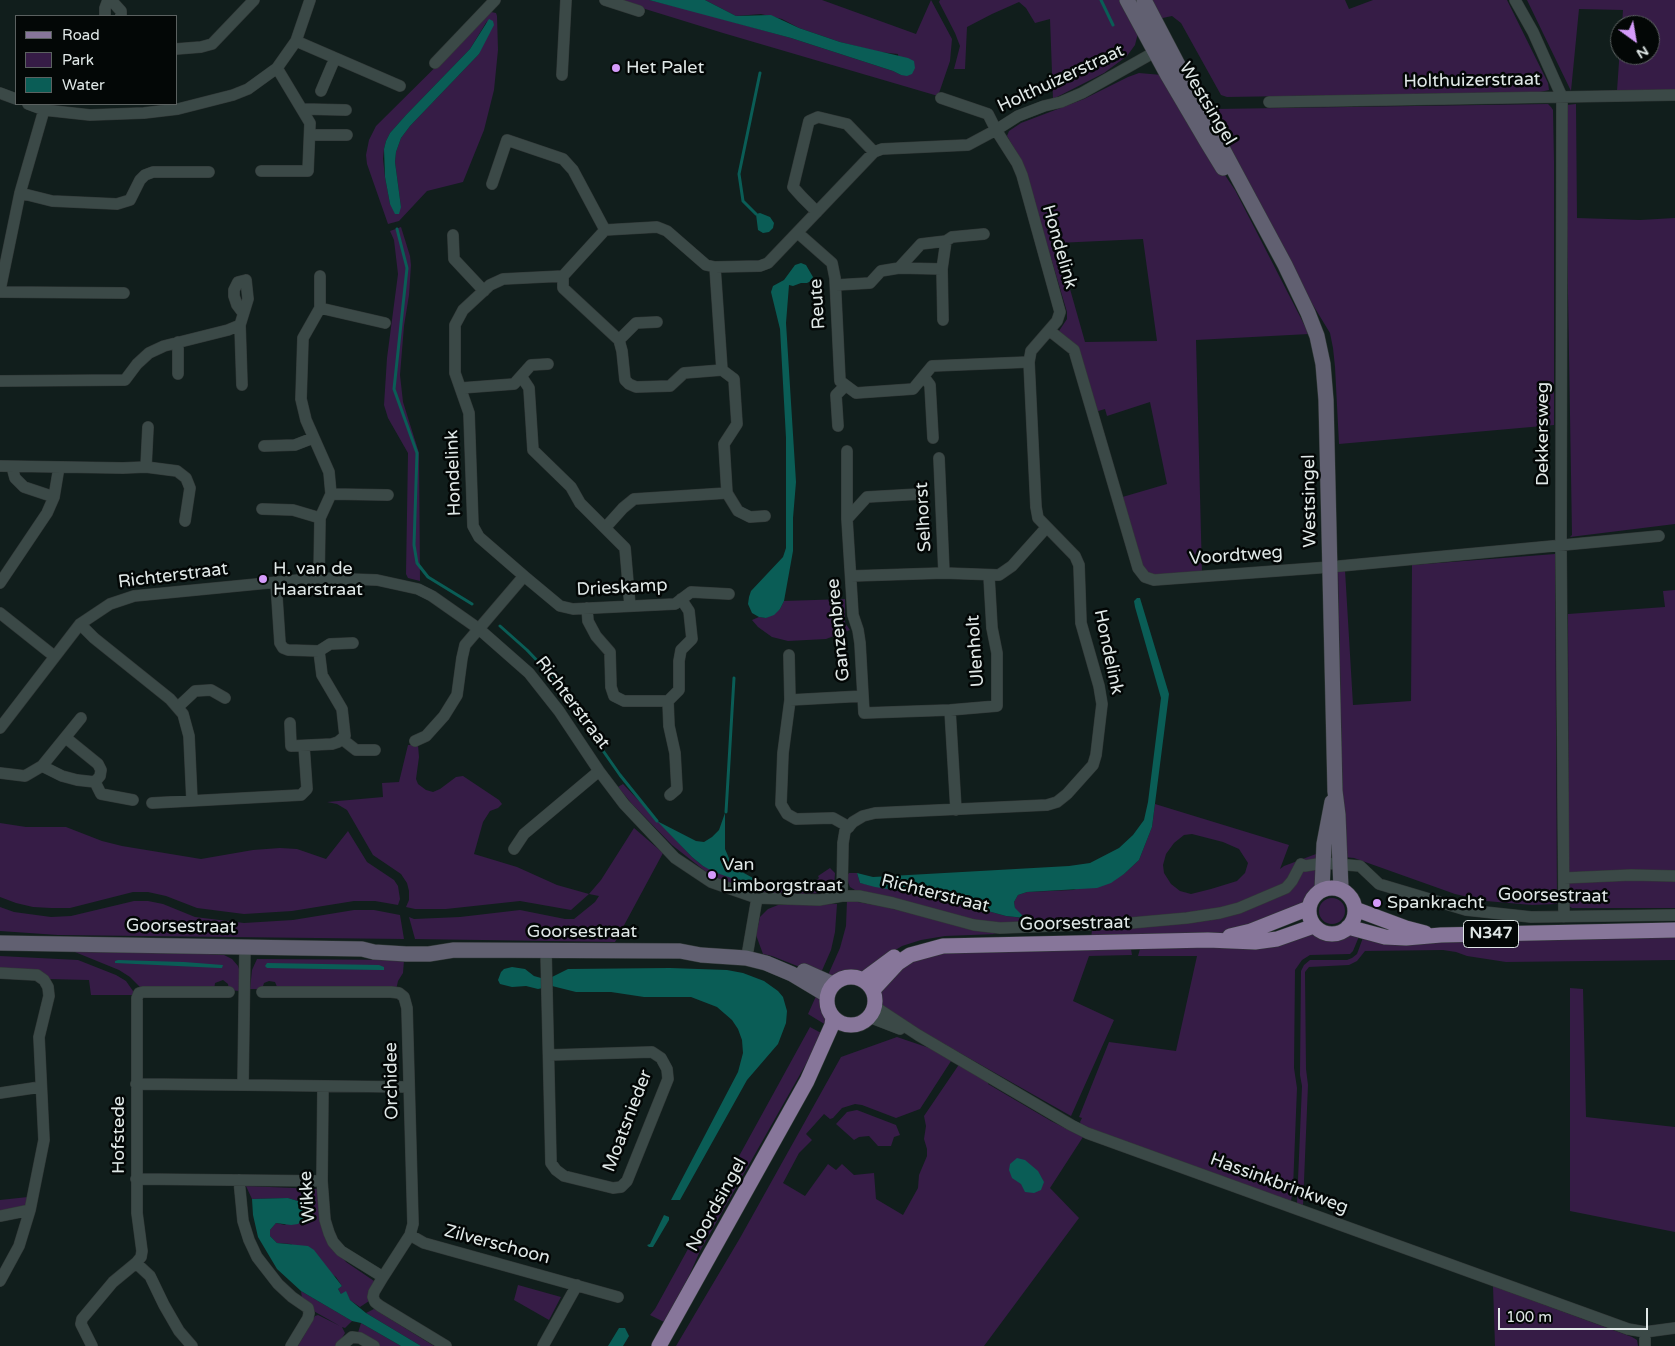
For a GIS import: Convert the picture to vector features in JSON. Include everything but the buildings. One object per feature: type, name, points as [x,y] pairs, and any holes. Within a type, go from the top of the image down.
[{"type":"main road","name":"Westsingel","points":[[1127,0],[1161,48]]},
{"type":"main road","name":"Westsingel","points":[[1144,0],[1161,48],[1206,142],[1263,223],[1308,312],[1317,336],[1323,364],[1326,400],[1335,791],[1338,814],[1341,889]]},
{"type":"main road","name":"Westsingel","points":[[1322,890],[1324,844],[1335,791]]},
{"type":"main road","points":[[1314,926],[1310,918],[1309,908],[1311,900],[1322,890],[1328,888],[1341,889],[1351,897],[1355,909],[1354,919],[1348,927]]},
{"type":"main road","name":"Goorsestraat","points":[[1208,940],[1251,931],[1309,908]]},
{"type":"main road","name":"Goorsestraat","points":[[1355,909],[1416,931],[1441,935],[1675,930]]},
{"type":"main road","name":"Goorsestraat","points":[[868,985],[910,955],[943,946],[1208,940],[1235,942],[1265,941],[1286,937],[1314,926]]},
{"type":"main road","name":"N347","points":[[1314,926],[1323,932],[1334,934],[1344,931],[1348,927]]},
{"type":"main road","name":"Goorsestraat","points":[[1348,927],[1392,938],[1428,938],[1441,935]]},
{"type":"main road","name":"Goorsestraat","points":[[0,942],[362,949],[385,944],[415,944],[454,950],[546,958],[680,952],[747,954],[766,964],[830,989]]},
{"type":"main road","points":[[856,977],[868,985],[872,1011],[856,1024],[839,1021],[828,1009],[830,989],[840,979],[856,977]]},
{"type":"main road","name":"Noordsingel","points":[[659,1346],[806,1081],[832,1025],[839,1021]]},
{"type":"street","points":[[105,15],[105,8],[109,0],[121,11],[121,15]]},
{"type":"street","points":[[178,49],[212,44],[254,0]]},
{"type":"street","points":[[31,105],[44,110],[90,115],[107,109],[144,113],[178,109],[233,95],[248,89],[277,68],[296,41],[310,0]]},
{"type":"street","points":[[435,63],[494,0]]},
{"type":"street","points":[[562,75],[566,0]]},
{"type":"street","points":[[605,0],[639,11]]},
{"type":"street","name":"Dekkersweg","points":[[1515,0],[1533,32],[1562,97],[1561,546],[1564,917]]},
{"type":"street","points":[[296,41],[400,86]]},
{"type":"street","name":"Holthuizerstraat","points":[[996,130],[1018,116],[1082,93],[1161,48]]},
{"type":"street","points":[[320,91],[335,58]]},
{"type":"street","points":[[261,171],[308,171],[311,136],[310,122],[277,68]]},
{"type":"street","points":[[0,93],[15,99]]},
{"type":"street","name":"Holthuizerstraat","points":[[1269,102],[1675,95]]},
{"type":"street","name":"Hondelink","points":[[849,827],[862,816],[875,813],[1048,805],[1057,802],[1093,765],[1096,755],[1102,704],[1100,686],[1081,623],[1079,565],[1075,556],[1038,518],[1036,506],[1029,362],[1031,351],[1050,331],[1057,321],[1060,312],[1017,163],[988,114],[941,98]]},
{"type":"street","points":[[302,109],[346,110]]},
{"type":"street","points":[[44,110],[20,193],[0,291],[124,293]]},
{"type":"street","points":[[818,212],[793,187],[809,121],[818,117],[847,124],[874,152]]},
{"type":"street","points":[[765,516],[750,517],[738,511],[727,493],[724,444],[737,424],[734,379],[722,370],[684,373],[670,386],[636,387],[629,384],[625,380],[619,340],[563,288],[563,276],[605,230],[657,228],[667,230],[706,265],[715,267],[760,266],[768,263],[798,233],[874,152],[882,149],[968,145],[996,130]]},
{"type":"street","points":[[311,136],[347,135]]},
{"type":"street","points":[[492,184],[507,140],[563,159],[573,170],[605,230]]},
{"type":"street","points":[[20,193],[52,200],[116,204],[130,200],[140,180],[145,175],[153,172],[210,172]]},
{"type":"street","name":"Reute","points":[[798,233],[832,262],[836,285],[840,381],[845,386]]},
{"type":"street","points":[[899,268],[920,244],[946,241],[952,237],[984,234]]},
{"type":"street","points":[[453,235],[454,259],[484,291]]},
{"type":"street","points":[[944,320],[942,269],[946,241]]},
{"type":"street","points":[[715,267],[722,370]]},
{"type":"street","points":[[836,285],[870,283],[881,271],[899,268],[942,269]]},
{"type":"street","points":[[318,578],[320,518],[331,494],[330,472],[313,438],[301,399],[303,338],[320,308],[320,276]]},
{"type":"street","name":"Hondelink","points":[[524,576],[479,537],[473,526],[469,413],[455,373],[455,325],[462,310],[490,285],[503,279],[563,276]]},
{"type":"street","points":[[320,308],[385,323]]},
{"type":"street","points":[[242,385],[240,325],[244,313]]},
{"type":"street","points":[[619,340],[636,323],[657,322]]},
{"type":"street","points":[[0,380],[125,380],[137,364],[149,353],[178,342],[228,330],[240,325]]},
{"type":"street","name":"Voordtweg","points":[[1050,331],[1074,350],[1124,524],[1138,568],[1145,577],[1154,580],[1330,567],[1659,536]]},
{"type":"street","points":[[178,342],[178,374]]},
{"type":"street","points":[[838,426],[836,395],[845,386],[856,393],[913,389],[932,366],[1029,362]]},
{"type":"street","points":[[461,388],[514,384],[531,365],[548,364]]},
{"type":"street","points":[[522,376],[529,388],[533,450],[571,487],[580,503],[625,548],[630,606]]},
{"type":"street","points":[[924,377],[930,385],[933,438]]},
{"type":"street","points":[[146,467],[148,427]]},
{"type":"street","points":[[264,446],[295,445],[313,438]]},
{"type":"street","name":"Ganzenbree","points":[[790,700],[862,696],[860,643],[853,615],[847,519],[848,451]]},
{"type":"street","name":"Selhorst","points":[[939,458],[944,573]]},
{"type":"street","points":[[0,466],[146,467],[177,472],[186,478],[190,488],[185,521]]},
{"type":"street","points":[[12,467],[15,478],[24,487],[54,497]]},
{"type":"street","points":[[0,584],[47,513],[54,497],[59,467]]},
{"type":"street","points":[[605,528],[634,499],[727,493]]},
{"type":"street","points":[[331,494],[388,495]]},
{"type":"street","points":[[847,519],[867,497],[920,494]]},
{"type":"street","points":[[262,508],[293,510],[320,518]]},
{"type":"street","name":"Selhorst","points":[[851,576],[944,573],[999,576],[1012,566],[1046,528]]},
{"type":"street","points":[[415,741],[426,736],[444,716],[457,695],[465,645],[524,576]]},
{"type":"street","name":"Drieskamp","points":[[524,576],[560,606],[572,609],[675,604],[691,592],[729,594]]},
{"type":"street","name":"Ulenholt","points":[[862,696],[864,713],[950,710],[997,706],[997,653],[992,628],[989,576]]},
{"type":"street","name":"Richterstraat","points":[[0,728],[80,624],[110,604],[134,596],[318,578],[377,580],[418,589],[432,596],[479,629],[529,673],[559,711],[599,771],[624,804],[675,858],[711,882],[758,898],[819,900],[842,896],[878,899],[988,927],[1012,929],[1131,922],[1187,918],[1239,908],[1286,888],[1301,864],[1304,866],[1323,863]]},
{"type":"street","points":[[276,583],[280,643],[283,648],[288,650],[318,651],[330,644],[353,643]]},
{"type":"street","points":[[587,608],[588,621],[596,636],[610,652],[611,687],[614,696],[624,701],[668,701],[679,690],[681,650],[692,639],[689,611],[681,599]]},
{"type":"street","points":[[0,613],[54,656]]},
{"type":"street","points":[[80,624],[94,638],[178,707],[185,720],[189,736],[192,800]]},
{"type":"street","points":[[290,722],[292,746],[332,744],[345,736],[342,709],[322,675],[318,651]]},
{"type":"street","points":[[789,655],[790,700],[783,753],[781,804],[787,814],[796,819],[833,818],[849,827],[845,831],[843,843],[842,896]]},
{"type":"street","points":[[178,707],[195,691],[211,690],[225,698]]},
{"type":"street","points":[[668,701],[675,753],[677,789],[670,795]]},
{"type":"street","points":[[950,710],[956,810]]},
{"type":"street","points":[[0,773],[26,776],[42,766],[81,718]]},
{"type":"street","points":[[66,738],[98,764],[101,770],[100,776],[95,782]]},
{"type":"street","points":[[342,739],[356,750],[375,750]]},
{"type":"street","points":[[152,803],[302,795],[306,789],[304,746]]},
{"type":"street","points":[[42,766],[62,776],[95,782]]},
{"type":"street","points":[[514,849],[524,834],[599,771]]},
{"type":"street","points":[[95,782],[101,794],[133,800]]},
{"type":"street","name":"Goorsestraat","points":[[1323,863],[1360,866],[1379,884],[1466,910],[1522,916],[1564,917],[1675,914]]},
{"type":"street","points":[[1564,878],[1632,875],[1675,876]]},
{"type":"street","points":[[747,954],[758,898]]},
{"type":"street","points":[[244,1086],[245,946]]},
{"type":"street","name":"Moatsnieder","points":[[546,958],[552,1163],[556,1170],[564,1176],[613,1188],[621,1187],[627,1181],[668,1079],[667,1069],[661,1058],[652,1052],[550,1055]]},
{"type":"street","points":[[0,973],[37,975],[44,980],[48,987],[47,1004],[38,1037],[44,1140],[30,1210],[18,1246],[0,1281]]},
{"type":"street","name":"Hofstede","points":[[136,1263],[141,1257],[142,1251],[137,1212],[136,1179],[137,998],[139,993],[143,992],[229,992]]},
{"type":"street","name":"Orchidee","points":[[262,992],[399,993],[404,997],[407,1008],[413,1224],[410,1235],[382,1277],[374,1292],[374,1297],[375,1302],[380,1306],[446,1346]]},
{"type":"street","name":"Hassinkbrinkweg","points":[[872,1011],[918,1035],[1071,1125],[1087,1132],[1628,1329],[1645,1332],[1675,1328]]},
{"type":"street","points":[[136,1084],[409,1087]]},
{"type":"street","points":[[0,1093],[40,1087]]},
{"type":"street","name":"Wikke","points":[[323,1087],[322,1181],[325,1220],[333,1242],[348,1256],[382,1277]]},
{"type":"street","points":[[136,1179],[322,1181]]},
{"type":"street","points":[[239,1180],[243,1221],[249,1240],[258,1257],[278,1284],[308,1308],[310,1313],[292,1346]]},
{"type":"street","points":[[0,1216],[30,1210]]},
{"type":"street","name":"Zilverschoon","points":[[410,1235],[424,1243],[618,1297]]},
{"type":"street","points":[[92,1346],[81,1324],[82,1319],[113,1282],[136,1263],[150,1276],[164,1305],[179,1330],[192,1346]]},
{"type":"street","points":[[543,1346],[578,1285]]},
{"type":"street","points":[[1645,1332],[1645,1346]]},
{"type":"street","points":[[342,1346],[352,1337],[360,1338],[374,1346]]},
{"type":"green space","points":[[616,0],[649,0],[690,10],[791,38],[901,75],[898,54],[879,52],[840,42],[799,28],[782,19],[761,14],[736,16],[705,0],[822,0],[916,34],[931,0],[952,39],[950,61],[938,96]]},
{"type":"green space","points":[[940,0],[1122,0],[1138,33],[1135,45],[1127,56],[1104,73],[1053,99],[1050,19],[1035,23],[1026,8],[1019,2],[967,27],[965,69],[954,69],[960,46],[939,2]]},
{"type":"green space","points":[[1148,0],[1345,0],[1349,9],[1373,0],[1507,0],[1548,83],[1549,90],[1540,92],[1227,97],[1221,95],[1181,23],[1172,16],[1158,19]]},
{"type":"green space","points":[[1527,0],[1675,0],[1675,91],[1617,91],[1619,65],[1660,65],[1660,15],[1623,15],[1623,10],[1579,9],[1571,91]]},
{"type":"green space","points":[[491,12],[496,13],[498,50],[494,90],[484,130],[463,182],[427,191],[399,221],[388,224],[367,164],[366,155],[369,140],[376,126]],"holes":[[[487,21],[479,54],[410,126],[401,138],[395,162],[401,207],[390,204],[383,159],[386,141],[390,133],[470,49]]]},
{"type":"green space","points":[[1194,69],[1214,109],[1548,104],[1553,110],[1554,161],[1554,425],[1339,444],[1335,367],[1330,333],[1288,264],[1186,74]]},
{"type":"green space","points":[[1139,73],[1162,75],[1204,144],[1235,190],[1309,334],[1196,340],[1202,573],[1154,578],[1142,570],[1119,498],[1167,484],[1150,402],[1107,416],[1105,409],[1095,412],[1076,349],[1059,331],[1067,319],[1067,312],[1026,174],[1021,160],[1007,136],[1009,131],[1021,123],[1084,99]],"holes":[[[1143,239],[1157,341],[1085,342],[1057,243]]]},
{"type":"green space","points":[[1576,104],[1577,218],[1640,220],[1675,218],[1675,524],[1570,537],[1572,535],[1567,105]]},
{"type":"green space","points":[[401,227],[411,265],[400,375],[403,402],[419,453],[420,581],[408,578],[406,574],[408,453],[388,418],[384,405],[387,358],[398,274],[394,240],[390,231]]},
{"type":"green space","points":[[1555,554],[1557,904],[1532,905],[1486,901],[1455,894],[1354,858],[1344,857],[1338,570],[1345,570],[1353,705],[1411,701],[1412,565]]},
{"type":"green space","points":[[1675,590],[1675,908],[1572,908],[1569,906],[1568,614],[1665,607],[1663,591]]},
{"type":"green space","points":[[845,599],[845,623],[850,630],[826,639],[788,641],[772,637],[752,620],[759,617],[766,618],[780,609],[784,601]]},
{"type":"green space","points":[[408,745],[418,745],[419,757],[416,779],[418,784],[426,790],[433,792],[456,777],[463,776],[502,804],[490,811],[483,822],[474,854],[517,867],[557,885],[589,894],[571,910],[520,901],[446,909],[415,909],[406,907],[409,900],[409,891],[407,883],[401,874],[373,855],[347,810],[337,804],[327,802],[383,797],[382,783],[399,782]]},
{"type":"green space","points":[[623,784],[692,857],[703,866],[766,885],[786,885],[816,881],[819,878],[818,876],[830,868],[835,873],[834,887],[824,893],[778,895],[738,886],[720,879],[705,871],[672,845],[618,787]]},
{"type":"green space","points":[[1155,804],[1289,845],[1280,869],[1316,854],[1320,855],[1320,860],[1286,882],[1249,902],[1179,916],[1000,923],[977,920],[860,893],[850,887],[848,882],[847,876],[849,873],[857,873],[860,883],[901,891],[914,891],[1006,916],[1024,918],[1015,909],[1014,902],[1018,895],[1027,892],[1073,890],[1124,874],[1139,860],[1152,827]],"holes":[[[1192,834],[1223,842],[1239,849],[1248,863],[1245,873],[1237,881],[1191,894],[1180,891],[1171,884],[1164,873],[1163,865],[1166,854],[1174,843],[1184,835]]]},
{"type":"green space","points":[[0,823],[26,827],[66,827],[102,841],[122,846],[201,859],[253,850],[280,848],[297,849],[326,859],[348,831],[367,862],[394,880],[398,886],[400,899],[398,905],[375,901],[354,901],[292,911],[244,914],[197,908],[166,896],[148,892],[133,892],[70,908],[33,907],[0,897]]},
{"type":"green space","points":[[634,828],[663,853],[615,942],[415,939],[409,917],[414,919],[460,917],[520,910],[574,919],[595,902],[599,896],[589,894],[601,880]]},
{"type":"green space","points":[[1320,868],[1317,889],[1305,904],[1229,933],[1091,938],[1092,930],[1191,923],[1241,913],[1282,895],[1303,871]]},
{"type":"green space","points":[[1332,898],[1342,901],[1345,911],[1342,921],[1332,924],[1322,921],[1319,911],[1322,901]]},
{"type":"green space","points":[[847,900],[885,907],[997,934],[945,936],[921,940],[902,946],[865,972],[854,971],[843,974],[836,979],[828,975],[840,948],[846,926]]},
{"type":"green space","points":[[134,901],[163,904],[195,917],[244,923],[293,920],[354,910],[374,910],[400,915],[404,939],[58,935],[0,931],[0,907],[14,912],[51,917],[71,916]]},
{"type":"green space","points":[[837,904],[835,932],[831,950],[820,975],[763,954],[756,935],[760,917],[768,909],[778,905]]},
{"type":"green space","points":[[1313,933],[1330,939],[1340,938],[1349,934],[1360,934],[1350,954],[1310,955],[1302,960],[1295,970],[1294,1068],[1297,1088],[1293,1188],[1290,1202],[1081,1125],[1082,1118],[1079,1117],[1109,1042],[1176,1051],[1197,956],[1138,956],[1140,949]]},
{"type":"green space","points":[[1364,935],[1675,937],[1675,960],[1506,962],[1443,950],[1365,951],[1357,961],[1349,965],[1309,967],[1305,972],[1306,1069],[1308,1085],[1303,1205],[1297,1203],[1302,1086],[1300,1075],[1301,971],[1310,960],[1347,960],[1352,958],[1357,954]]},
{"type":"green space","points":[[1129,947],[1132,955],[1089,956],[1073,1001],[1114,1020],[1071,1116],[886,1011],[879,1002],[881,991],[902,964],[927,953]]},
{"type":"green space","points":[[70,950],[179,952],[224,955],[232,959],[238,966],[241,975],[240,991],[229,990],[228,984],[223,980],[215,983],[214,990],[140,987],[119,970]]},
{"type":"green space","points":[[0,956],[78,960],[126,981],[133,991],[133,995],[91,995],[89,980],[48,979],[0,969]]},
{"type":"green space","points":[[257,959],[404,960],[403,973],[398,981],[396,990],[278,989],[275,982],[269,981],[264,983],[262,989],[250,989],[252,970]]},
{"type":"green space","points":[[1570,988],[1583,989],[1586,1117],[1675,1127],[1675,1232],[1570,1211]]},
{"type":"green space","points":[[817,994],[824,1008],[826,1025],[808,1014]]},
{"type":"green space","points":[[810,1027],[823,1034],[700,1251],[664,1322],[650,1315],[655,1309]]},
{"type":"green space","points":[[897,1037],[944,1053],[953,1058],[920,1109],[896,1118],[855,1104],[842,1108],[830,1119],[824,1114],[806,1134],[812,1140],[799,1153],[783,1183],[805,1196],[828,1164],[836,1170],[842,1164],[854,1175],[874,1173],[876,1199],[903,1215],[918,1188],[919,1175],[927,1156],[924,1139],[926,1126],[924,1116],[960,1063],[989,1080],[988,1084],[1051,1121],[1083,1137],[1050,1188],[1079,1218],[984,1346],[676,1346],[740,1238],[841,1057]]},
{"type":"green space","points":[[857,1110],[896,1125],[900,1135],[894,1137],[891,1146],[878,1146],[869,1136],[859,1137],[854,1140],[836,1124],[847,1112]]},
{"type":"green space","points":[[246,1186],[317,1189],[336,1249],[346,1262],[377,1283],[369,1301],[360,1307],[341,1294],[338,1289],[342,1286],[336,1277],[291,1244],[277,1243],[270,1236],[270,1230],[276,1223],[285,1225],[304,1205],[301,1202],[288,1198],[252,1199]]},
{"type":"green space","points":[[28,1197],[25,1208],[0,1213],[0,1200]]},
{"type":"green space","points":[[518,1285],[561,1297],[549,1320],[514,1300]]},
{"type":"green space","points":[[1493,1286],[1632,1337],[1637,1340],[1638,1346],[1495,1346]]},
{"type":"green space","points":[[301,1291],[352,1321],[345,1328],[342,1327],[345,1333],[337,1346],[298,1346],[315,1316],[318,1315],[340,1326],[303,1305]]},
{"type":"green space","points":[[374,1309],[434,1346],[421,1346],[366,1313]]},
{"type":"green space","points":[[361,1323],[401,1346],[375,1346],[357,1336]]},
{"type":"water","points":[[649,0],[705,0],[736,16],[771,15],[799,28],[840,42],[908,58],[914,61],[915,68],[912,74],[907,76],[901,75],[791,38]]},
{"type":"water","points":[[489,19],[493,21],[494,25],[479,54],[410,126],[401,138],[395,162],[401,207],[399,214],[395,214],[390,204],[385,177],[384,149],[386,141],[390,133],[406,115],[470,49]]},
{"type":"water","points":[[760,213],[770,217],[774,223],[773,228],[769,232],[763,233],[758,230],[756,214]]},
{"type":"water","points":[[801,263],[806,265],[813,277],[807,283],[789,285],[786,323],[796,482],[793,551],[784,601],[774,615],[766,618],[752,613],[748,604],[749,597],[751,591],[783,557],[786,548],[786,438],[780,329],[771,292],[773,286],[784,280],[795,265]]},
{"type":"water","points":[[1140,598],[1169,694],[1152,827],[1139,860],[1111,883],[1097,888],[1027,892],[1018,895],[1014,902],[1015,908],[1025,918],[1006,916],[914,891],[901,891],[860,883],[857,873],[873,877],[1069,866],[1090,863],[1119,848],[1133,835],[1144,820],[1148,802],[1161,698],[1135,607],[1134,601]]},
{"type":"water","points":[[725,813],[725,849],[731,863],[742,872],[766,885],[740,881],[703,866],[657,821],[696,841],[704,842],[719,830]]},
{"type":"water","points":[[118,960],[223,965],[222,968],[219,968],[115,963]]},
{"type":"water","points":[[267,963],[379,965],[384,967],[384,970],[267,968],[265,966]]},
{"type":"water","points":[[512,967],[525,969],[534,976],[541,978],[552,977],[568,969],[670,968],[727,970],[743,973],[764,981],[783,997],[787,1011],[786,1023],[778,1044],[747,1080],[680,1200],[671,1200],[738,1072],[743,1053],[742,1040],[732,1020],[717,1007],[691,997],[644,997],[611,992],[576,992],[552,986],[538,989],[500,984],[498,980],[501,972]]},
{"type":"water","points":[[1017,1158],[1025,1160],[1038,1171],[1044,1182],[1041,1190],[1034,1193],[1025,1192],[1021,1184],[1012,1178],[1009,1170],[1010,1164]]},
{"type":"water","points":[[288,1198],[301,1202],[307,1216],[298,1224],[276,1223],[270,1230],[270,1236],[277,1243],[308,1246],[314,1250],[342,1286],[338,1289],[341,1294],[346,1291],[350,1300],[366,1313],[421,1346],[401,1346],[361,1323],[352,1321],[301,1291],[277,1269],[258,1237],[253,1215],[252,1199]]},
{"type":"water","points":[[664,1215],[669,1217],[669,1220],[653,1247],[649,1247],[647,1245],[650,1244]]},
{"type":"water","points":[[619,1328],[625,1328],[629,1336],[623,1346],[608,1346]]},
{"type":"waterway","points":[[1101,0],[1113,25]]},
{"type":"waterway","points":[[756,214],[743,201],[739,174],[760,73]]},
{"type":"waterway","points":[[397,229],[407,268],[394,389],[417,453],[414,545],[417,563],[428,577],[472,604]]},
{"type":"waterway","points":[[500,626],[548,672],[620,775],[657,821]]},
{"type":"waterway","points":[[726,812],[734,678]]},
{"type":"place","name":"Het Palet","points":[[616,68]]},
{"type":"place","name":"H. van de Haarstraat","points":[[263,579]]},
{"type":"place","name":"Van Limborgstraat","points":[[712,875]]},
{"type":"place","name":"Spankracht","points":[[1377,903]]}]
